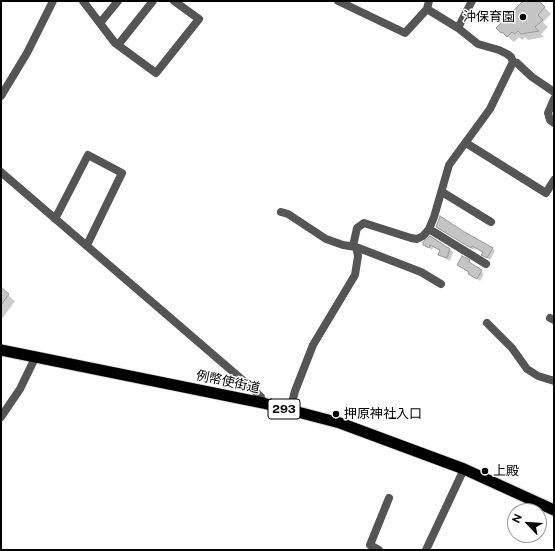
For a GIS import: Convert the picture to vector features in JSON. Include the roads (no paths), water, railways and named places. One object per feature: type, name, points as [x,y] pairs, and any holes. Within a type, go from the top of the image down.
[{"type":"highway","name":"例幣使街道","points":[[1,350],[263,403],[365,431],[464,469],[554,510]]},
{"type":"street","points":[[1,96],[27,53],[53,1]]},
{"type":"street","points":[[83,1],[118,46],[156,73],[199,19],[174,1]]},
{"type":"street","points":[[100,23],[118,1]]},
{"type":"street","points":[[118,46],[153,1]]},
{"type":"street","points":[[338,1],[404,33],[428,5],[478,44],[507,54],[511,57],[513,62],[517,63],[532,77],[554,92]]},
{"type":"street","points":[[458,28],[472,1]]},
{"type":"street","points":[[290,410],[295,391],[313,346],[355,275],[358,256],[354,247],[357,228],[364,223],[414,239],[420,238],[429,229],[442,192],[449,165],[490,109],[513,62]]},
{"type":"street","points":[[554,99],[548,113],[550,120],[554,123]]},
{"type":"street","points":[[466,142],[546,193],[554,180]]},
{"type":"street","points":[[56,219],[88,155],[122,173],[87,245]]},
{"type":"street","points":[[1,172],[253,389],[261,397],[263,403]]},
{"type":"street","points":[[442,192],[491,222]]},
{"type":"street","points":[[281,212],[288,214],[326,239],[354,247],[421,272],[441,284]]},
{"type":"street","points":[[429,229],[486,264]]},
{"type":"street","points":[[487,323],[512,348],[527,369],[538,376],[554,381]]},
{"type":"street","points":[[1,418],[20,389],[35,358]]},
{"type":"street","points":[[426,550],[464,469]]},
{"type":"street","points":[[379,550],[370,545],[389,498]]},
{"type":"place","name":"沖保育園","points":[[523,17]]},
{"type":"place","name":"押原神社入口","points":[[336,414]]},
{"type":"place","name":"上殿","points":[[485,471]]}]
